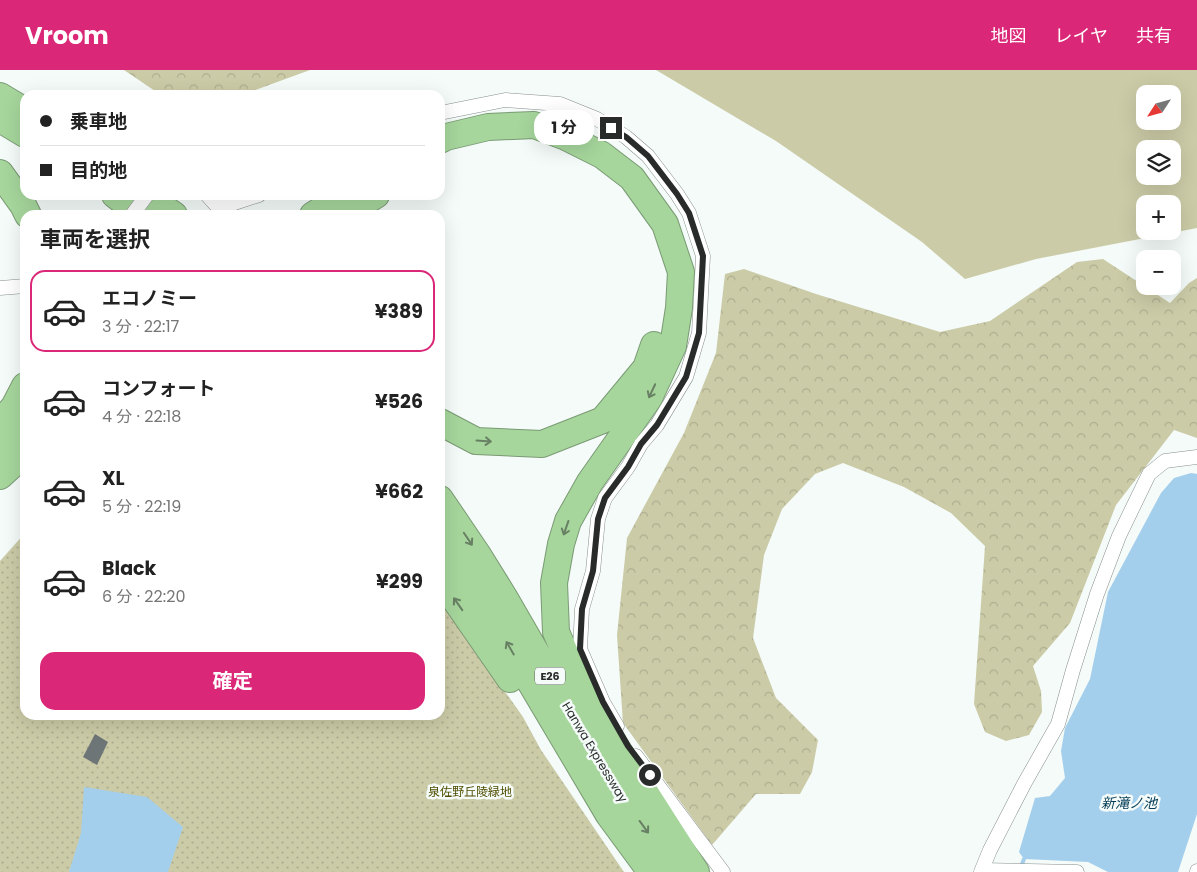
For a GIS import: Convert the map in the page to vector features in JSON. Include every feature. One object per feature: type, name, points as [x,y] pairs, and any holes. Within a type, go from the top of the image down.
[{"type":"highway","points":[[0,96],[16,123]]},
{"type":"highway","points":[[445,137],[488,127],[534,125],[566,137],[602,155],[632,178],[665,224],[668,232],[681,272],[680,308],[672,346],[648,398],[590,482],[568,521],[561,544],[554,583],[556,632],[658,857],[696,872]]},
{"type":"highway","points":[[445,156],[498,139],[518,139],[581,156],[605,174],[624,192],[648,229],[666,269],[662,311],[655,343],[646,368],[603,420],[542,444],[476,441],[445,425]]},
{"type":"highway","points":[[0,173],[26,210]]},
{"type":"highway","points":[[122,200],[134,210]]},
{"type":"highway","points":[[153,200],[167,210]]},
{"type":"highway","points":[[161,200],[175,210]]},
{"type":"highway","points":[[321,210],[337,200]]},
{"type":"highway","points":[[352,210],[368,200]]},
{"type":"highway","points":[[0,423],[14,407],[20,396]]},
{"type":"highway","points":[[0,449],[20,434]]},
{"type":"highway","points":[[0,476],[20,457]]},
{"type":"highway","points":[[0,486],[20,472]]},
{"type":"highway","name":"Hanwa Expressway","points":[[445,506],[504,597],[611,782],[658,857]]},
{"type":"highway","name":"Hanwa Expressway","points":[[445,542],[609,815],[678,872]]},
{"type":"highway","points":[[445,585],[532,711],[609,815]]},
{"type":"street","points":[[445,112],[506,100],[560,104],[597,119],[626,137],[648,156],[689,213],[703,256],[699,333],[686,377],[657,425],[641,444],[628,467],[605,498],[598,519],[593,571],[582,609],[580,649],[603,702],[628,746],[722,872]]},
{"type":"street","points":[[212,200],[222,208],[245,200]]},
{"type":"street","points":[[0,288],[20,286]]},
{"type":"street","points":[[1077,872],[985,871],[990,850],[1058,724],[1097,594],[1119,536],[1149,474],[1165,461],[1197,457]]},
{"type":"green space","points":[[124,70],[310,70],[256,90],[154,90]]},
{"type":"green space","points":[[656,70],[1197,70],[1197,228],[1181,231],[1181,195],[1136,195],[1136,240],[1036,259],[965,279],[922,242],[776,141]]},
{"type":"green space","points":[[1103,259],[1136,281],[1136,295],[1158,295],[1170,303],[1178,295],[1181,295],[1181,291],[1189,283],[1197,278],[1197,438],[1174,430],[1116,505],[1070,623],[1033,666],[1041,691],[1042,712],[1029,735],[1006,741],[985,732],[974,704],[985,546],[951,513],[904,487],[843,463],[815,474],[782,509],[764,555],[753,638],[776,698],[818,740],[812,772],[800,794],[756,794],[712,845],[623,723],[617,635],[627,538],[684,433],[716,353],[725,274],[744,269],[816,294],[940,332],[990,321],[1077,262]]},
{"type":"green space","name":"泉佐野丘陵緑地","points":[[20,539],[20,720],[445,720],[445,607],[523,717],[541,750],[624,872],[0,872],[0,561]]},
{"type":"water","name":"新滝ノ池","points":[[1191,473],[1197,474],[1197,814],[1178,872],[1108,872],[1088,862],[1024,859],[1019,852],[1035,798],[1050,796],[1065,778],[1061,751],[1065,728],[1090,679],[1108,592],[1161,493],[1174,478]]},
{"type":"water","points":[[84,787],[147,797],[183,827],[168,872],[69,872],[81,833]]},
{"type":"building","points":[[95,734],[108,742],[97,765],[83,757]]},
{"type":"waterway","points":[[1020,869],[1024,859]]},
{"type":"route","points":[[611,128],[626,137],[648,156],[677,194],[689,213],[703,256],[699,333],[686,377],[657,425],[641,444],[628,467],[605,498],[598,519],[593,571],[582,609],[580,649],[603,702],[628,746],[650,775]]}]
